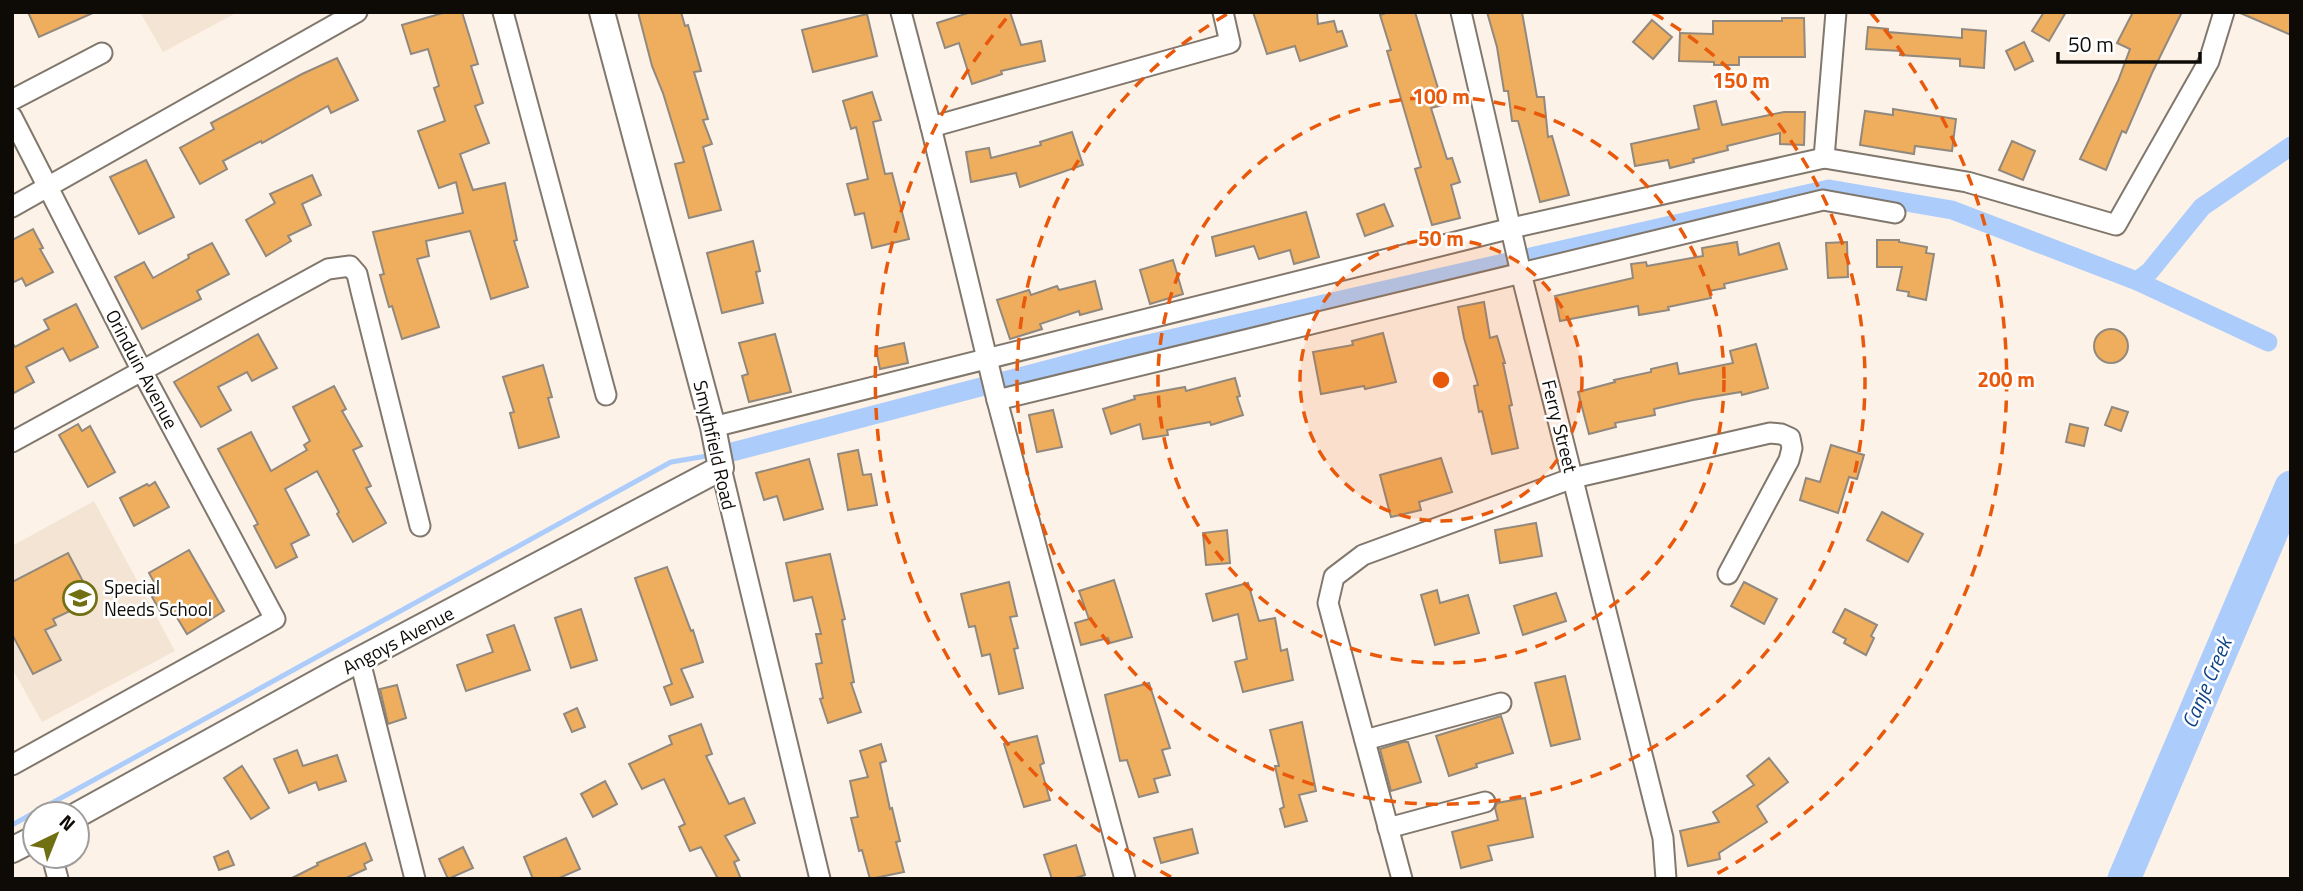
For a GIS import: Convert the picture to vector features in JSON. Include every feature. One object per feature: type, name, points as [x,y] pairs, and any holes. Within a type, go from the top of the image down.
[{"type":"street","points":[[12,207],[357,12]]},
{"type":"street","points":[[503,12],[606,395]]},
{"type":"street","name":"Smythfield Road","points":[[602,12],[713,428],[820,879]]},
{"type":"street","points":[[901,12],[932,127],[997,400],[1125,879]]},
{"type":"street","points":[[932,127],[1230,43],[1223,12]]},
{"type":"street","name":"Ferry Street","points":[[1461,12],[1521,273],[1663,838],[1666,879]]},
{"type":"street","points":[[1824,158],[1836,12]]},
{"type":"street","points":[[713,428],[1512,228],[1824,158],[1967,183],[2116,225],[2209,61],[2224,12]]},
{"type":"street","points":[[12,100],[102,52]]},
{"type":"street","name":"Orinduin Avenue","points":[[12,117],[142,371],[275,619],[12,765]]},
{"type":"street","points":[[997,400],[1823,201],[1895,213]]},
{"type":"street","points":[[12,443],[328,269],[350,266],[357,274],[420,526]]},
{"type":"street","points":[[1402,879],[1328,603],[1334,577],[1363,555],[1573,478],[1770,433],[1782,434],[1790,438],[1788,460],[1728,574]]},
{"type":"street","name":"Angoys Avenue","points":[[91,807],[721,468]]},
{"type":"street","points":[[360,661],[415,879]]},
{"type":"street","points":[[1365,740],[1501,703]]},
{"type":"street","points":[[1388,828],[1485,802]]},
{"type":"shaded area","points":[[140,12],[238,12],[163,52]]},
{"type":"shaded area","name":"Special Needs School","points":[[94,501],[175,651],[42,722],[12,668],[12,546]]},
{"type":"building","points":[[28,12],[95,12],[39,37]]},
{"type":"building","points":[[446,12],[462,12],[478,64],[471,66],[483,103],[475,106],[489,143],[460,154],[473,190],[505,183],[517,240],[514,241],[528,287],[491,299],[470,231],[426,241],[429,256],[417,259],[439,327],[402,339],[380,275],[384,274],[373,232],[463,213],[456,182],[439,188],[418,131],[445,121],[434,88],[439,86],[428,49],[411,54],[402,25]]},
{"type":"building","points":[[638,12],[681,12],[685,26],[688,25],[701,71],[694,72],[708,119],[703,120],[712,144],[703,147],[721,210],[689,218],[675,164],[684,162],[652,66]]},
{"type":"building","points":[[971,12],[1010,12],[1021,45],[1041,41],[1045,61],[1001,71],[1002,74],[972,84],[959,43],[945,48],[937,23]]},
{"type":"building","points":[[1253,12],[1317,12],[1318,24],[1334,21],[1337,32],[1342,31],[1347,46],[1300,61],[1295,46],[1267,54]]},
{"type":"building","points":[[1389,12],[1415,12],[1443,105],[1431,108],[1447,159],[1452,158],[1460,182],[1451,185],[1460,218],[1432,225],[1415,169],[1421,167],[1387,51],[1391,50],[1380,15]]},
{"type":"building","points":[[1487,12],[1522,12],[1537,97],[1544,97],[1548,137],[1552,136],[1569,195],[1540,202],[1518,121],[1512,121],[1508,91],[1504,91],[1497,47]]},
{"type":"building","points":[[2044,12],[2066,12],[2049,41],[2032,31]]},
{"type":"building","points":[[2133,12],[2182,12],[2126,133],[2122,131],[2106,170],[2080,159],[2118,81],[2130,49],[2117,43]]},
{"type":"building","points":[[2238,12],[2291,12],[2291,35]]},
{"type":"building","points":[[867,14],[877,56],[813,72],[802,30]]},
{"type":"building","points":[[1782,18],[1804,18],[1805,57],[1739,57],[1739,65],[1679,61],[1680,33],[1713,34],[1713,21],[1782,21]]},
{"type":"building","points":[[1652,20],[1672,37],[1653,59],[1633,42]]},
{"type":"building","points":[[1868,27],[1888,29],[1888,32],[1962,38],[1962,29],[1986,31],[1984,68],[1960,66],[1960,59],[1900,55],[1901,51],[1866,49]]},
{"type":"building","points":[[2024,42],[2033,61],[2015,70],[2006,51]]},
{"type":"building","points":[[337,58],[358,100],[331,113],[328,106],[262,143],[261,141],[223,161],[227,169],[200,184],[180,148],[214,129],[211,123]]},
{"type":"building","points":[[872,92],[881,120],[873,122],[885,174],[892,173],[909,239],[872,248],[864,213],[855,215],[847,184],[868,179],[856,127],[851,129],[843,101]]},
{"type":"building","points":[[1716,101],[1722,125],[1784,112],[1805,112],[1804,145],[1780,144],[1780,133],[1727,146],[1728,150],[1670,168],[1668,160],[1635,166],[1631,144],[1699,129],[1694,106]]},
{"type":"building","points":[[1893,109],[1956,119],[1952,151],[1915,146],[1914,154],[1860,145],[1865,111],[1893,115]]},
{"type":"building","points":[[1072,132],[1083,165],[1020,187],[1016,173],[971,182],[966,152],[989,148],[991,158],[1041,145],[1040,142]]},
{"type":"building","points":[[2012,141],[2035,151],[2023,180],[1999,170]]},
{"type":"building","points":[[146,160],[174,217],[139,234],[110,177]]},
{"type":"building","points":[[312,175],[321,195],[302,204],[311,225],[288,236],[291,241],[266,256],[246,220],[275,203],[270,194]]},
{"type":"building","points":[[1384,204],[1393,226],[1365,236],[1357,214]]},
{"type":"building","points":[[1306,212],[1319,257],[1294,264],[1290,250],[1259,259],[1254,246],[1216,256],[1212,237]]},
{"type":"building","points":[[33,229],[53,272],[26,286],[22,278],[12,283],[12,240]]},
{"type":"building","points":[[1877,240],[1899,240],[1927,247],[1926,253],[1934,254],[1926,300],[1897,290],[1902,267],[1877,267]]},
{"type":"building","points":[[753,241],[760,271],[756,272],[763,303],[722,313],[707,253]]},
{"type":"building","points":[[1737,242],[1739,255],[1779,243],[1787,269],[1724,284],[1725,288],[1709,291],[1711,298],[1668,307],[1669,310],[1639,315],[1638,306],[1560,321],[1555,296],[1633,278],[1631,264],[1646,262],[1647,266],[1703,256],[1702,248]]},
{"type":"building","points":[[1847,242],[1848,277],[1828,278],[1826,243]]},
{"type":"building","points":[[212,243],[229,274],[197,291],[201,299],[142,329],[115,277],[144,262],[153,278]]},
{"type":"building","points":[[1173,260],[1183,294],[1150,304],[1140,270]]},
{"type":"building","points":[[1095,281],[1102,309],[1080,315],[1079,311],[1040,324],[1042,329],[1010,339],[997,300],[1029,290],[1031,295],[1057,286],[1059,290]]},
{"type":"building","points":[[1484,302],[1490,338],[1497,336],[1505,363],[1512,405],[1509,406],[1518,448],[1492,454],[1482,411],[1479,412],[1474,386],[1478,385],[1458,307]]},
{"type":"building","points":[[76,304],[98,347],[70,361],[63,348],[26,367],[34,382],[12,394],[12,342],[15,347],[49,329],[44,320]]},
{"type":"building","points":[[2111,329],[2123,334],[2128,346],[2123,358],[2111,363],[2099,358],[2094,346],[2099,334]]},
{"type":"building","points":[[1383,333],[1396,382],[1321,394],[1313,352],[1353,345],[1352,341]]},
{"type":"building","points":[[258,334],[277,368],[252,381],[247,372],[218,387],[231,410],[201,427],[174,382]]},
{"type":"building","points":[[775,334],[791,392],[749,402],[742,376],[748,374],[739,343]]},
{"type":"building","points":[[904,343],[908,363],[880,369],[876,349]]},
{"type":"building","points":[[1756,344],[1768,388],[1742,395],[1741,392],[1654,409],[1655,415],[1615,423],[1616,427],[1589,434],[1578,392],[1677,363],[1679,374],[1733,363],[1730,351]]},
{"type":"building","points":[[543,365],[552,397],[548,398],[559,437],[519,448],[510,413],[514,412],[503,377]]},
{"type":"building","points":[[1235,378],[1243,415],[1211,425],[1210,422],[1167,430],[1168,435],[1143,439],[1140,424],[1111,434],[1103,409],[1135,399],[1134,396],[1185,387],[1186,391]]},
{"type":"building","points":[[334,386],[346,409],[342,411],[362,446],[353,450],[371,486],[366,488],[386,523],[353,542],[317,471],[285,489],[309,535],[291,544],[297,557],[276,568],[254,526],[258,524],[218,449],[251,432],[271,471],[307,450],[304,445],[310,441],[293,407]]},
{"type":"building","points":[[2112,407],[2128,412],[2121,431],[2105,425]]},
{"type":"building","points":[[1053,410],[1062,447],[1037,452],[1029,415]]},
{"type":"building","points":[[78,424],[82,431],[90,426],[115,472],[88,487],[59,435]]},
{"type":"building","points":[[2070,424],[2088,428],[2084,446],[2066,442]]},
{"type":"building","points":[[1831,445],[1864,455],[1857,479],[1849,477],[1838,513],[1800,500],[1806,478],[1820,482]]},
{"type":"building","points":[[858,450],[863,475],[871,474],[877,505],[848,510],[838,454]]},
{"type":"building","points":[[1441,458],[1452,492],[1419,502],[1421,510],[1391,517],[1380,475]]},
{"type":"building","points":[[809,459],[823,509],[784,520],[777,496],[764,500],[756,473]]},
{"type":"building","points":[[155,482],[169,507],[134,526],[120,498]]},
{"type":"building","points":[[1882,512],[1923,534],[1908,562],[1867,540]]},
{"type":"building","points":[[1536,523],[1542,556],[1500,563],[1495,530]]},
{"type":"building","points":[[1227,530],[1230,563],[1206,565],[1203,533]]},
{"type":"building","points":[[189,550],[224,611],[187,634],[170,606],[160,611],[152,597],[160,593],[149,573]]},
{"type":"building","points":[[68,553],[87,589],[65,600],[70,611],[53,619],[56,625],[45,630],[61,660],[33,674],[12,634],[12,582]]},
{"type":"building","points":[[830,554],[845,619],[842,620],[854,682],[851,683],[861,712],[828,723],[820,699],[823,698],[816,664],[822,663],[816,634],[821,634],[812,597],[794,601],[786,563]]},
{"type":"building","points":[[667,567],[703,662],[681,669],[693,697],[671,705],[664,687],[672,684],[635,578]]},
{"type":"building","points":[[1114,580],[1132,637],[1110,643],[1108,638],[1081,645],[1075,623],[1089,619],[1079,591]]},
{"type":"building","points":[[1009,582],[1017,616],[1010,617],[1018,648],[1014,649],[1023,688],[999,694],[990,654],[982,656],[975,626],[969,627],[961,594]]},
{"type":"building","points":[[1744,582],[1777,599],[1764,624],[1731,606]]},
{"type":"building","points":[[1248,583],[1259,621],[1275,618],[1281,651],[1287,649],[1293,680],[1243,692],[1235,662],[1247,659],[1238,614],[1213,621],[1206,594]]},
{"type":"building","points":[[1437,590],[1440,603],[1468,595],[1479,633],[1435,645],[1421,595]]},
{"type":"building","points":[[1556,593],[1566,621],[1523,635],[1514,606]]},
{"type":"building","points":[[581,609],[597,660],[571,668],[555,618]]},
{"type":"building","points":[[1845,609],[1877,625],[1866,655],[1844,643],[1846,639],[1833,632]]},
{"type":"building","points":[[514,625],[530,670],[466,691],[457,665],[493,652],[487,635]]},
{"type":"building","points":[[1565,676],[1580,739],[1551,746],[1535,683]]},
{"type":"building","points":[[1149,683],[1170,748],[1162,750],[1170,775],[1154,779],[1158,792],[1139,797],[1127,760],[1120,761],[1105,695]]},
{"type":"building","points":[[397,685],[406,718],[388,724],[380,689]]},
{"type":"building","points":[[577,708],[585,727],[572,732],[564,714]]},
{"type":"building","points":[[1501,716],[1513,753],[1476,764],[1477,767],[1449,776],[1436,736]]},
{"type":"building","points":[[1302,722],[1316,791],[1299,795],[1307,821],[1285,827],[1280,809],[1284,807],[1275,766],[1279,766],[1270,730]]},
{"type":"building","points":[[701,724],[712,754],[706,756],[729,804],[744,798],[755,823],[725,836],[739,860],[734,862],[741,879],[718,879],[701,847],[690,851],[679,827],[685,824],[664,779],[642,789],[629,764],[672,744],[669,736]]},
{"type":"building","points":[[1037,736],[1044,763],[1040,765],[1050,800],[1024,807],[1004,744]]},
{"type":"building","points":[[1408,742],[1421,782],[1391,791],[1380,749]]},
{"type":"building","points":[[881,744],[886,761],[880,763],[900,841],[896,842],[904,872],[870,879],[862,850],[859,851],[851,818],[858,817],[850,781],[868,777],[860,751]]},
{"type":"building","points":[[297,750],[303,766],[337,755],[346,781],[319,790],[316,782],[289,793],[274,759]]},
{"type":"building","points":[[1769,758],[1788,782],[1757,806],[1767,822],[1719,853],[1720,859],[1688,866],[1680,831],[1719,822],[1713,812],[1754,785],[1747,776]]},
{"type":"building","points":[[242,766],[269,808],[251,819],[224,778]]},
{"type":"building","points":[[605,781],[617,804],[593,817],[581,794]]},
{"type":"building","points":[[1525,798],[1533,837],[1488,846],[1492,860],[1461,868],[1452,832],[1498,820],[1495,808],[1497,803]]},
{"type":"building","points":[[1192,829],[1198,853],[1161,863],[1154,838]]},
{"type":"building","points":[[566,838],[580,869],[557,879],[533,879],[524,857]]},
{"type":"building","points":[[365,843],[372,860],[364,864],[366,869],[344,879],[290,879],[318,865],[317,863]]},
{"type":"building","points":[[1076,845],[1085,875],[1072,879],[1052,879],[1044,855]]},
{"type":"building","points":[[463,847],[473,868],[448,879],[439,859]]},
{"type":"building","points":[[228,851],[234,865],[219,870],[214,857]]},
{"type":"waterway","points":[[732,452],[1130,348],[1829,189],[1952,210],[2137,281],[2150,271],[2202,207],[2291,146]]},
{"type":"waterway","points":[[2137,281],[2268,342]]},
{"type":"waterway","points":[[12,825],[671,462],[713,455]]},
{"type":"waterway","name":"Canje Creek","points":[[2124,879],[2291,487]]},
{"type":"place","name":"Special Needs School","points":[[80,598]]}]
